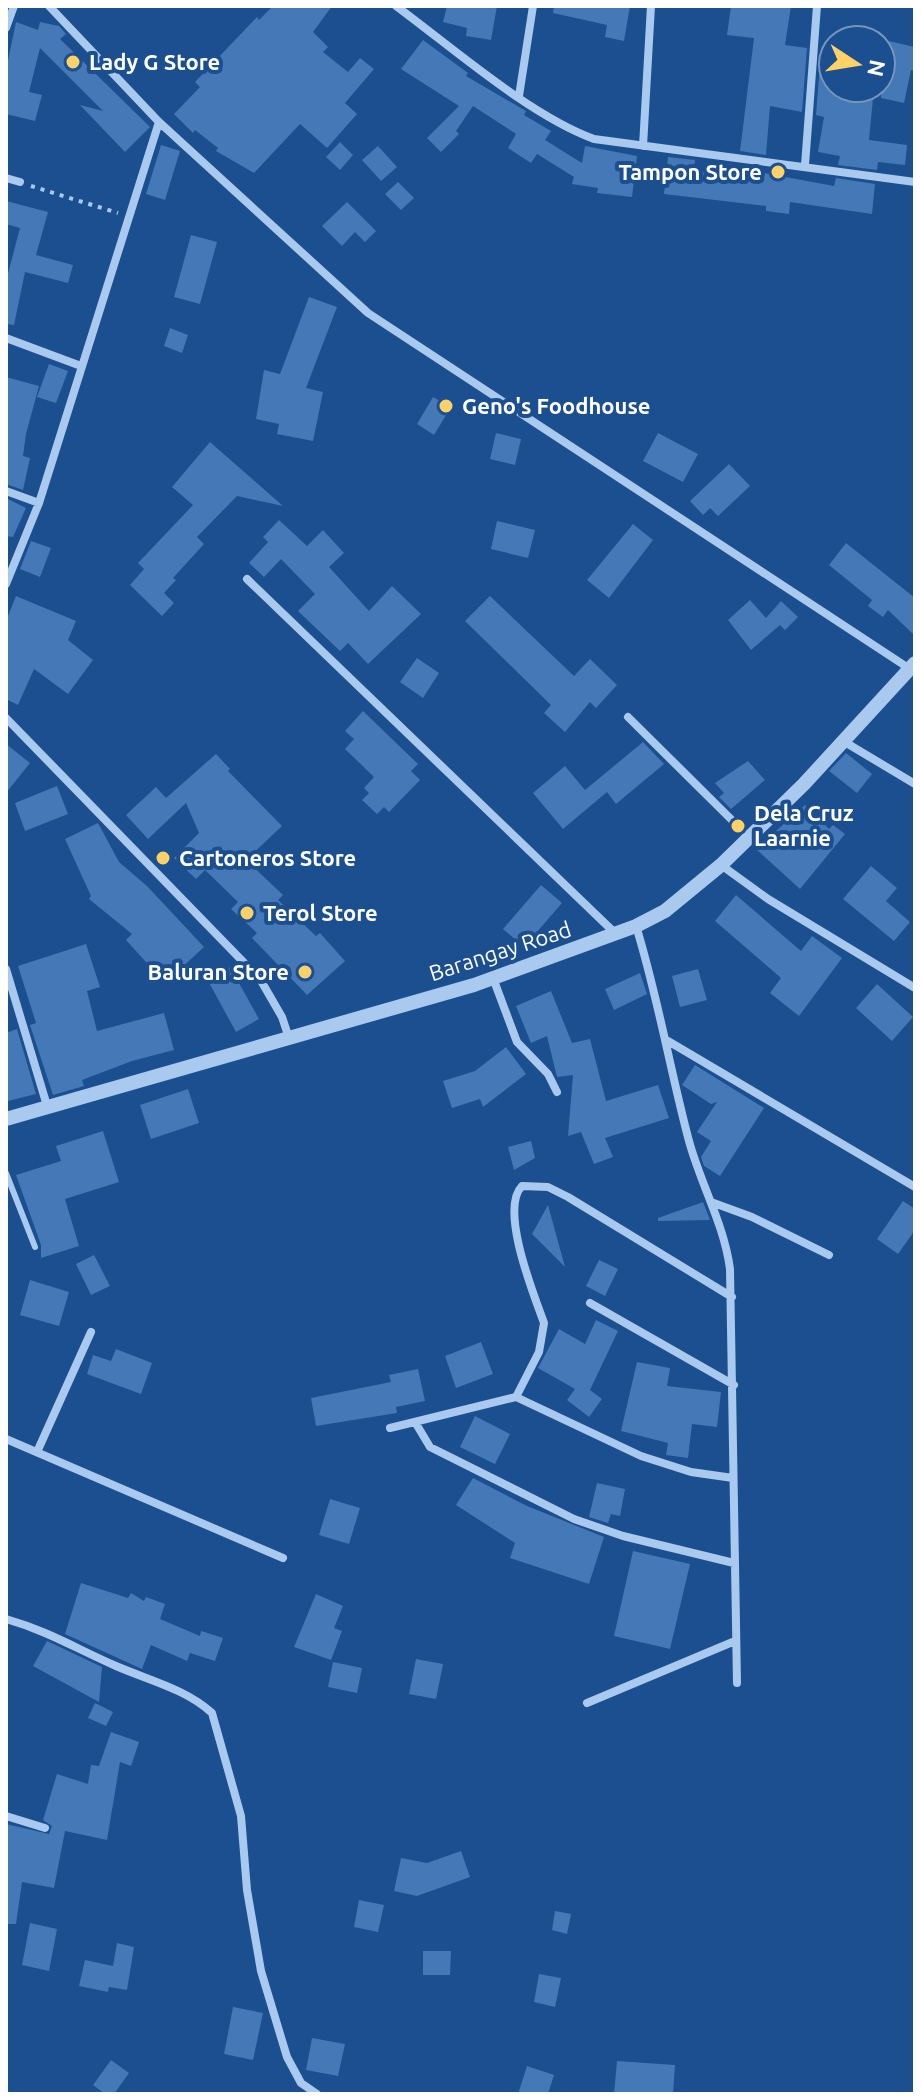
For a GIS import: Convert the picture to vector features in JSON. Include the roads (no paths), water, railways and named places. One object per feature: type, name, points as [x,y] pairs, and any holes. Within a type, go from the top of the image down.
[{"type":"street","points":[[6,28],[14,6]]},
{"type":"street","points":[[49,6],[159,122],[335,286],[387,328],[913,666]]},
{"type":"street","points":[[396,6],[519,96],[577,133],[605,141],[805,165],[915,182]]},
{"type":"street","points":[[410,16],[412,6]]},
{"type":"street","points":[[519,96],[533,6]]},
{"type":"street","points":[[643,146],[651,6]]},
{"type":"street","points":[[805,165],[817,6]]},
{"type":"street","points":[[6,584],[39,503],[159,122]]},
{"type":"street","points":[[6,178],[20,182]]},
{"type":"street","points":[[6,338],[81,366]]},
{"type":"street","points":[[6,491],[39,503]]},
{"type":"street","points":[[247,579],[617,935]]},
{"type":"street","name":"Barangay Road","points":[[6,1119],[493,978],[636,926],[684,897],[721,865],[913,666]]},
{"type":"street","points":[[628,717],[749,837]]},
{"type":"street","points":[[6,718],[260,979],[282,1017],[289,1038]]},
{"type":"street","points":[[843,740],[915,784]]},
{"type":"street","points":[[721,865],[806,923],[915,988]]},
{"type":"street","points":[[636,926],[668,1041],[689,1140],[727,1249],[732,1297],[737,1683]]},
{"type":"street","points":[[6,969],[48,1109]]},
{"type":"street","points":[[493,978],[517,1042],[548,1074],[557,1092]]},
{"type":"street","points":[[668,1041],[915,1187]]},
{"type":"street","points":[[516,1397],[545,1335],[516,1229],[513,1206],[515,1192],[522,1186],[548,1187],[568,1197],[732,1297]]},
{"type":"street","points":[[711,1202],[752,1217],[829,1255]]},
{"type":"street","points":[[590,1303],[734,1385]]},
{"type":"street","points":[[37,1452],[91,1332]]},
{"type":"street","points":[[390,1428],[516,1397],[641,1456],[691,1472],[733,1478]]},
{"type":"street","points":[[415,1422],[430,1447],[574,1519],[623,1536],[734,1563]]},
{"type":"street","points":[[6,1439],[283,1558]]},
{"type":"street","points":[[6,1619],[45,1630],[114,1665],[200,1702],[212,1713],[241,1816],[247,1890],[261,1971],[287,2057],[301,2083],[317,2094]]},
{"type":"street","points":[[587,1703],[735,1641]]},
{"type":"street","points":[[6,1816],[45,1828]]},
{"type":"lane","points":[[6,1173],[35,1247]]},
{"type":"place","name":"Lady G Store","points":[[73,62]]},
{"type":"place","name":"Tampon Store","points":[[778,172]]},
{"type":"place","name":"Geno's Foodhouse","points":[[446,406]]},
{"type":"place","name":"Dela Cruz Laarnie","points":[[738,826]]},
{"type":"place","name":"Cartoneros Store","points":[[163,858]]},
{"type":"place","name":"Terol Store","points":[[247,913]]},
{"type":"place","name":"Baluran Store","points":[[305,972]]}]
